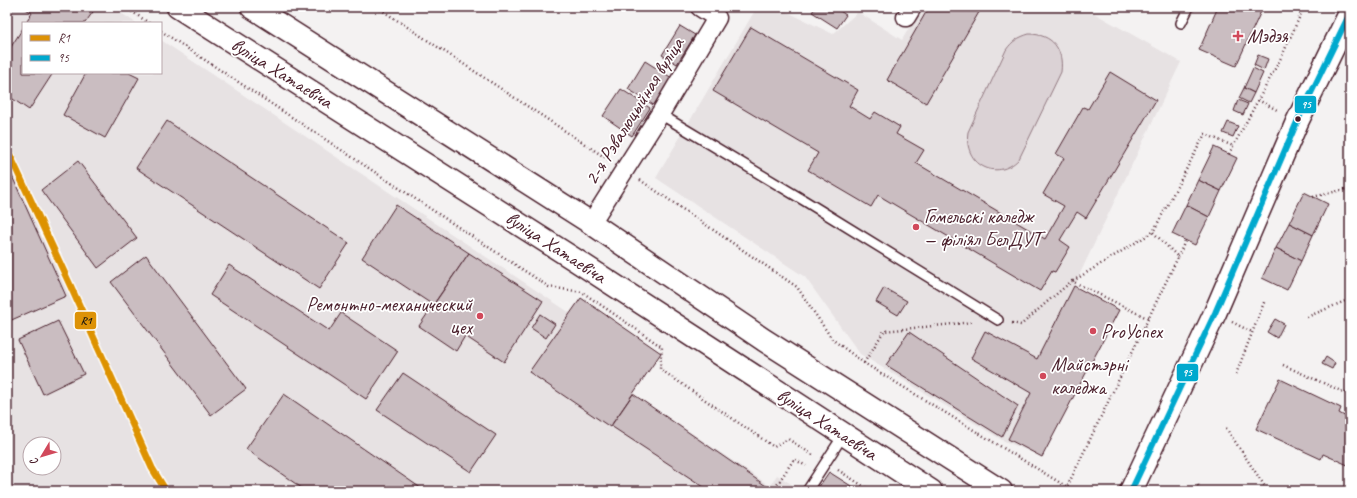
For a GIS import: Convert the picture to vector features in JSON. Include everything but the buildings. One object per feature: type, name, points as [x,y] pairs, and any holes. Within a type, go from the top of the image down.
[{"type":"main road","name":"вуліца Хатаевіча","points":[[178,7],[571,257],[931,491]]},
{"type":"main road","name":"вуліца Хатаевіча","points":[[252,7],[591,223],[764,340],[1001,491]]},
{"type":"main road","points":[[1131,491],[1215,313],[1297,122],[1350,13]]},
{"type":"street","name":"2-я Рэвалюцыйная вуліца","points":[[591,223],[660,114],[718,12],[700,7]]},
{"type":"lane","points":[[1181,24],[1189,7]]},
{"type":"lane","points":[[660,114],[806,201],[998,320]]},
{"type":"lane","points":[[807,491],[844,434]]},
{"type":"path","points":[[125,7],[148,22]]},
{"type":"path","points":[[377,7],[624,170],[797,287],[832,339],[864,363],[1067,487],[1149,319],[1185,241]]},
{"type":"path","points":[[1229,154],[1282,56],[1304,7]]},
{"type":"path","points":[[162,32],[549,287],[582,292],[662,347],[660,369],[774,447],[788,439],[871,491]]},
{"type":"path","points":[[864,363],[884,331],[998,320],[1021,325],[1072,281],[1153,232],[1205,134],[1233,146]]},
{"type":"path","points":[[1314,197],[1350,188]]},
{"type":"path","points":[[1153,232],[1178,257]]},
{"type":"path","points":[[1072,281],[1149,319]]},
{"type":"path","points":[[1236,374],[1265,300]]},
{"type":"path","points":[[1307,317],[1350,300]]},
{"type":"path","points":[[1283,365],[1350,395]]},
{"type":"path","points":[[1226,428],[1268,491]]},
{"type":"path","points":[[773,491],[794,459],[818,474]]},
{"type":"path","points":[[1198,485],[1201,491]]},
{"type":"shaded area","points":[[7,7],[112,7],[134,22],[22,22],[22,74],[162,74],[162,41],[570,313],[581,298],[661,353],[633,394],[770,486],[777,475],[802,491],[7,491]]},
{"type":"shaded area","name":"Гомельскі каледж — філіял БелДУТ","points":[[757,7],[777,7],[833,34],[858,12],[902,40],[921,7],[1083,7],[1181,62],[1074,286],[1119,310],[1042,457],[1002,440],[860,354],[805,277],[656,178]]},
{"type":"shaded area","points":[[1029,34],[1044,37],[1055,44],[1060,56],[1061,72],[1019,159],[1010,166],[1001,169],[991,169],[976,161],[971,153],[968,143],[968,132],[1006,50],[1016,40]]},
{"type":"transit line","name":"95","points":[[1131,491],[1215,313],[1297,122],[1350,13]]},
{"type":"transit line","name":"R1","points":[[7,149],[152,468],[166,491]]},
{"type":"place","name":"Мэдэя","points":[[1238,36]]},
{"type":"place","name":"Гомельскі каледж — філіял БелДУТ","points":[[916,227]]},
{"type":"place","name":"Ремонтно-механический цех","points":[[480,316]]},
{"type":"place","name":"ProУспех","points":[[1093,331]]},
{"type":"place","name":"Майстэрні каледжа","points":[[1043,376]]}]
